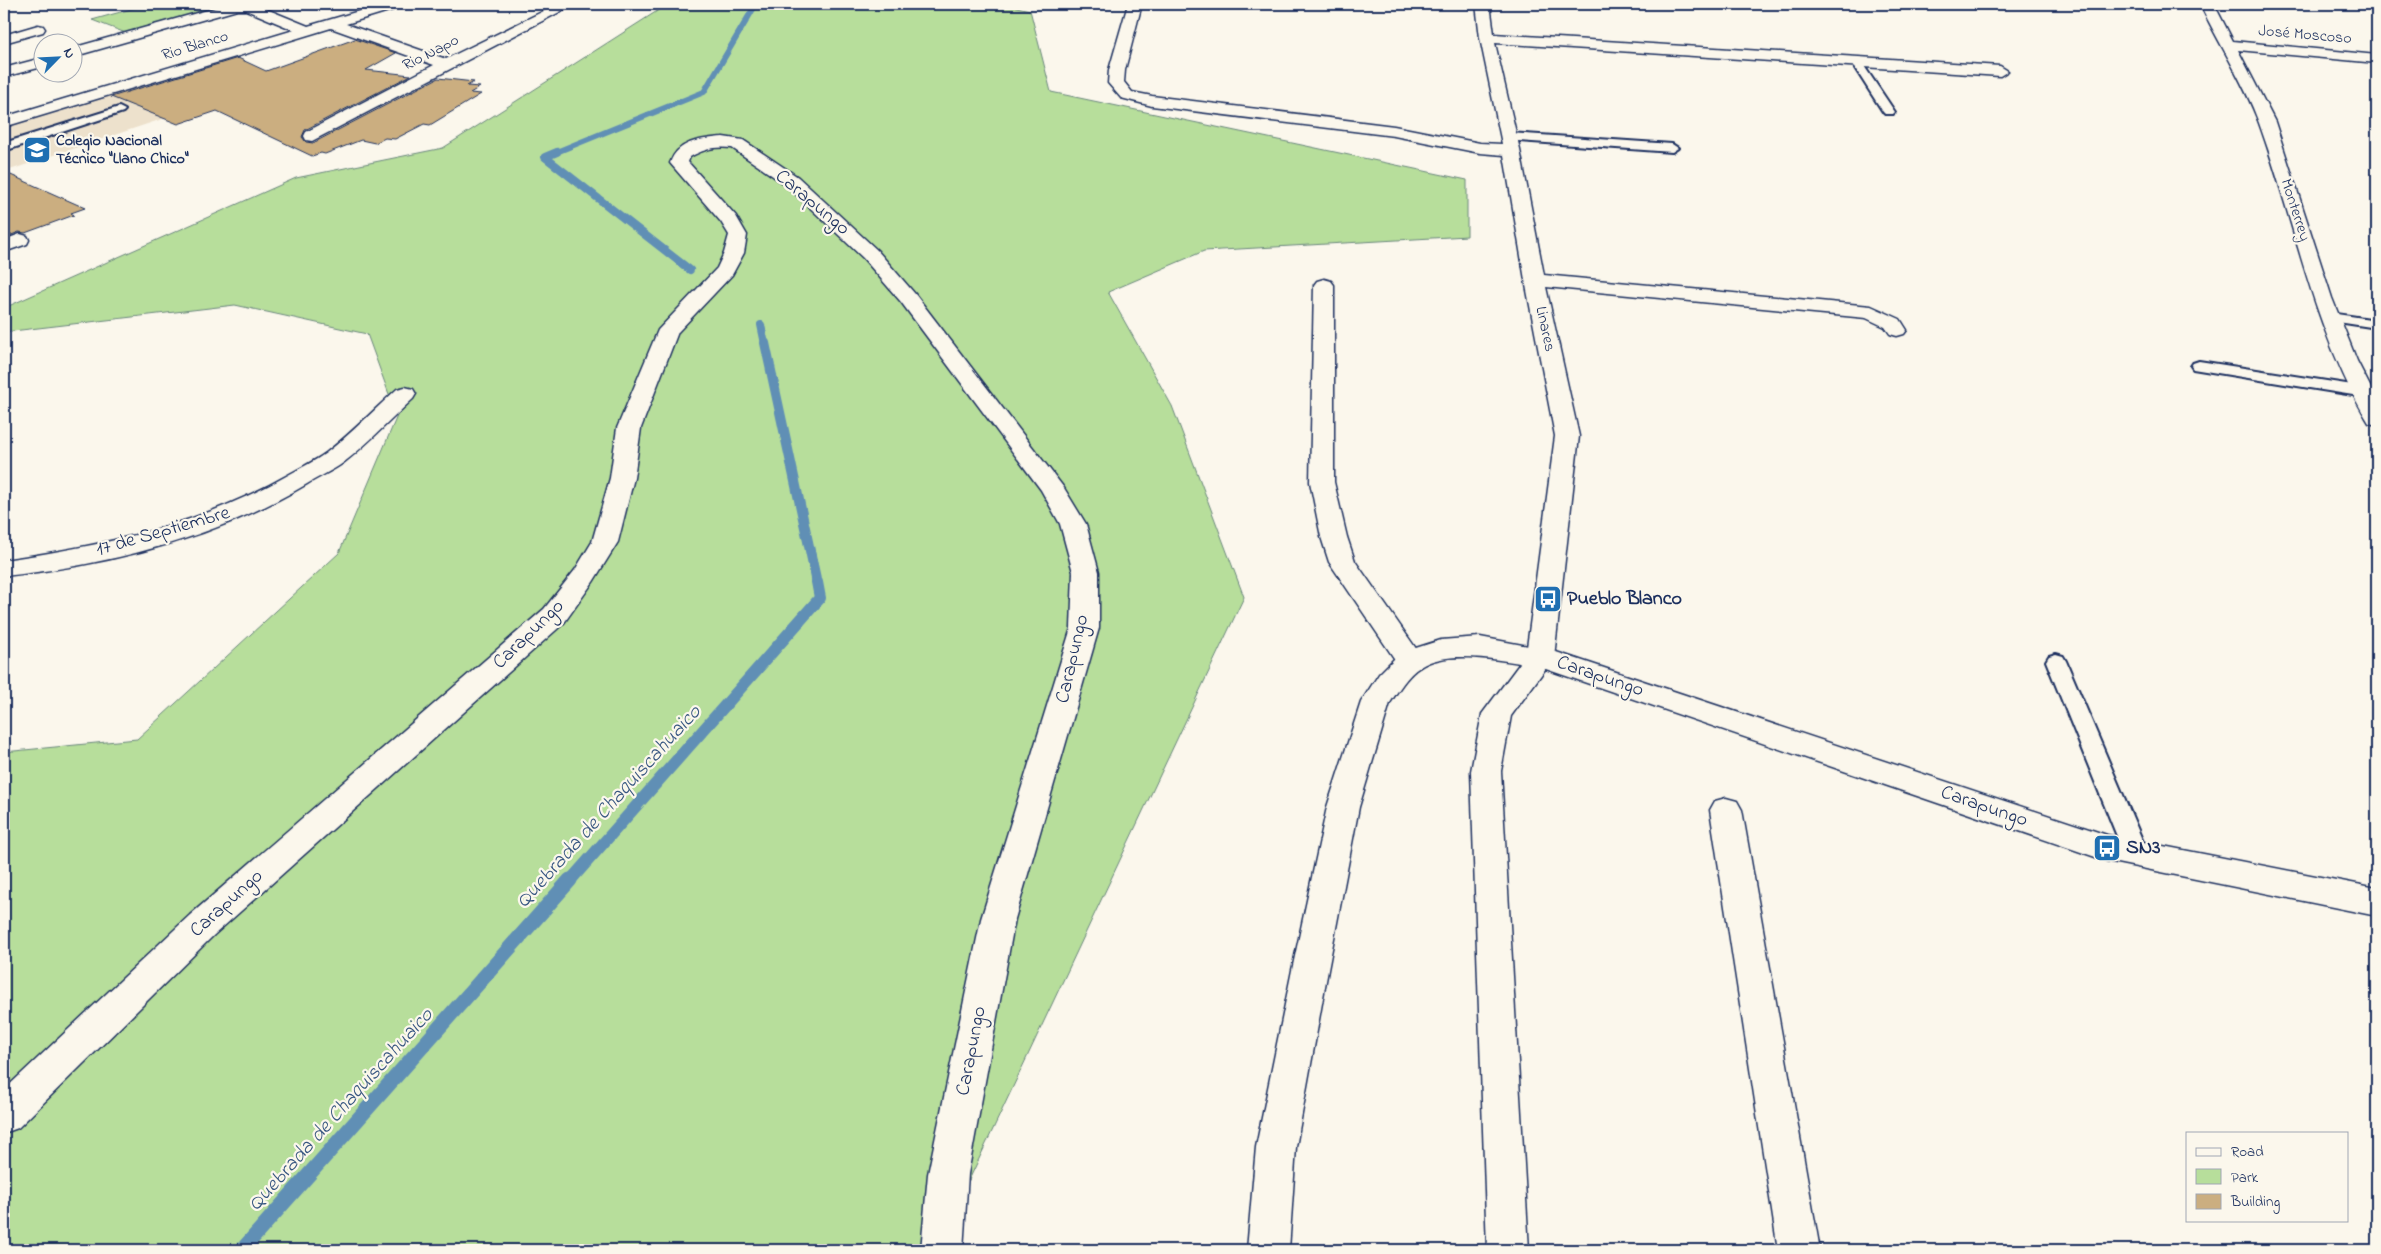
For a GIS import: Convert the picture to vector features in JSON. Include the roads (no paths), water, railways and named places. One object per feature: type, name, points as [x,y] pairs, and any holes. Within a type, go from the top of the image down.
[{"type":"street","name":"Rio Blanco","points":[[4,122],[397,4]]},
{"type":"street","name":"Rio Napo","points":[[312,136],[447,64],[568,4]]},
{"type":"street","points":[[1135,4],[1117,70],[1116,82],[1127,94],[1152,101],[1394,131],[1480,148],[1511,143]]},
{"type":"street","name":"Linares","points":[[1483,4],[1487,38],[1511,143],[1535,280],[1567,436],[1540,657]]},
{"type":"street","name":"Monterrey","points":[[2207,4],[2220,33],[2229,45],[2264,116],[2330,316],[2359,391],[2377,418]]},
{"type":"street","points":[[82,51],[236,6],[248,6],[308,31]]},
{"type":"street","points":[[330,23],[447,64]]},
{"type":"street","points":[[4,39],[38,29]]},
{"type":"street","points":[[1487,38],[2000,71]]},
{"type":"street","name":"José Moscoso","points":[[2229,45],[2377,59]]},
{"type":"street","points":[[4,73],[32,65]]},
{"type":"street","name":"Carapungo","points":[[4,1115],[202,925],[554,616],[584,576],[605,542],[622,478],[629,428],[668,330],[725,272],[734,252],[738,235],[730,220],[679,163],[682,154],[700,144],[723,142],[737,144],[792,180],[870,254],[908,298],[1052,488],[1073,524],[1086,572],[1084,628],[998,919],[948,1174],[942,1250]]},
{"type":"street","points":[[1535,280],[1871,312],[1893,323],[1897,330]]},
{"type":"street","points":[[1324,285],[1322,482],[1334,537],[1342,562],[1410,660]]},
{"type":"street","name":"17 de Septiembre","points":[[4,568],[64,560],[148,540],[208,523],[262,500],[334,458],[405,394]]},
{"type":"street","name":"Carapungo","points":[[1268,1250],[1276,1147],[1344,807],[1376,702],[1388,681],[1410,660],[1441,650],[1480,647],[1540,657],[2107,848],[2137,856],[2377,902]]},
{"type":"street","points":[[1508,1250],[1486,771],[1497,714],[1540,657]]},
{"type":"street","points":[[1726,810],[1799,1250]]},
{"type":"lane","points":[[1856,62],[1889,112]]},
{"type":"lane","points":[[4,147],[119,110]]},
{"type":"lane","points":[[1511,143],[1672,148]]},
{"type":"lane","points":[[2330,316],[2377,324]]},
{"type":"lane","points":[[2199,366],[2359,391]]},
{"type":"lane","points":[[2056,660],[2137,856]]},
{"type":"waterway","name":"Quebrada de Chaquiscahuaico","points":[[554,153],[704,92],[756,4]]},
{"type":"waterway","name":"Quebrada de Chaquiscahuaico","points":[[557,152],[545,157],[690,270]]},
{"type":"waterway","name":"Quebrada de Chaquiscahuaico","points":[[761,325],[765,344]]},
{"type":"waterway","name":"Quebrada de Chaquiscahuaico","points":[[765,343],[817,583]]},
{"type":"waterway","name":"Quebrada de Chaquiscahuaico","points":[[569,882],[820,598],[817,582]]},
{"type":"waterway","name":"Quebrada de Chaquiscahuaico","points":[[242,1250],[570,880]]},
{"type":"place","name":"Colegio Nacional Técnico \"Llano Chico\"","points":[[37,150]]},
{"type":"place","name":"Pueblo Blanco","points":[[1548,599]]},
{"type":"place","name":"SN3","points":[[2107,848]]}]
